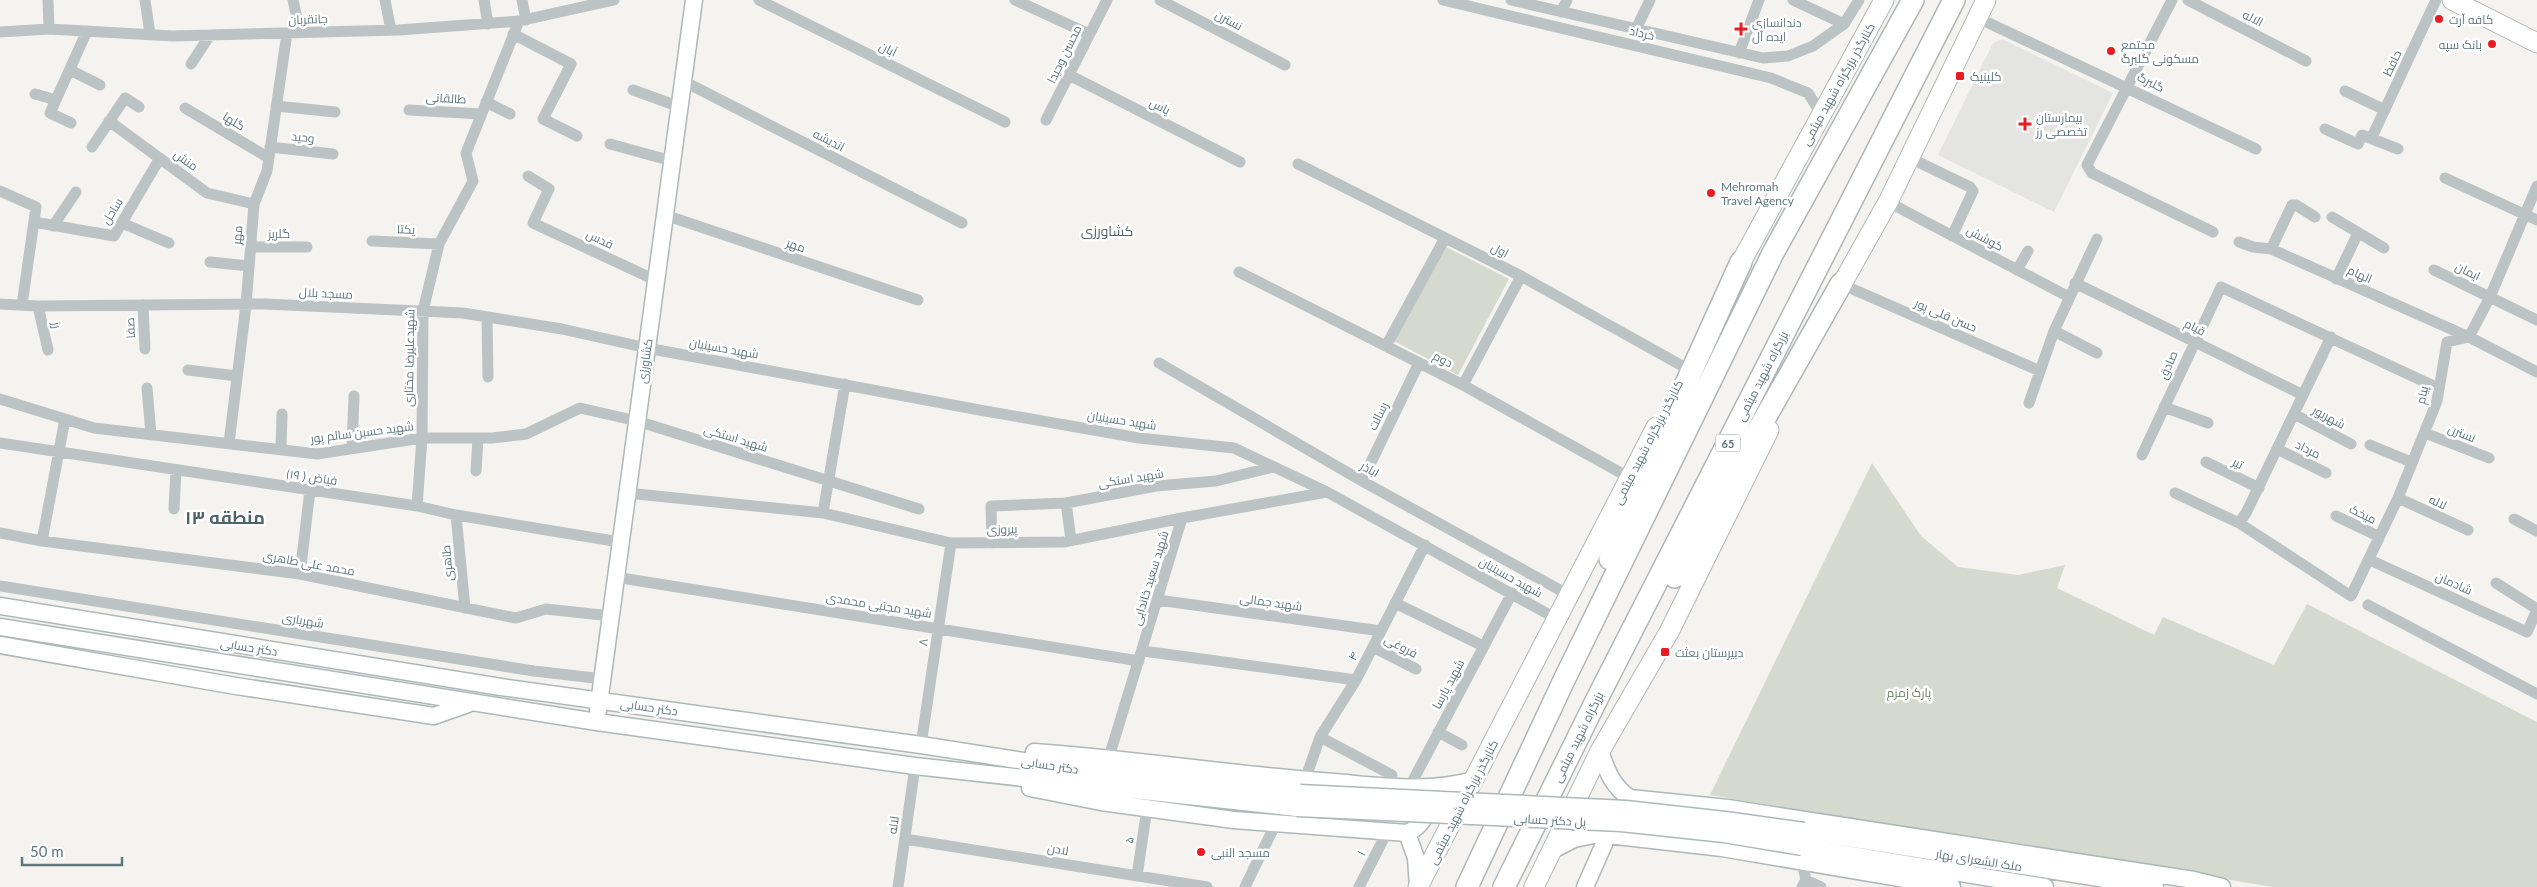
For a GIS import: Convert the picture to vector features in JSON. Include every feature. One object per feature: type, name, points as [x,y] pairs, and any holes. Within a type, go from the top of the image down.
[{"type":"highway","points":[[1466,887],[1565,678],[1773,253],[1913,0]]},
{"type":"highway","name":"بزرگراه شهید میثمی","points":[[1504,887],[1599,695],[1954,0]]},
{"type":"highway","points":[[1565,678],[1625,518],[1741,262]]},
{"type":"highway","points":[[1599,695],[1649,622],[1841,284]]},
{"type":"main road","name":"کشاورزی","points":[[597,722],[615,576],[694,0]]},
{"type":"main road","name":"کنارگذر بزرگراه شهید میثمی","points":[[1418,887],[1741,262],[1884,0]]},
{"type":"main road","points":[[1534,887],[1600,751],[1669,632],[1841,284],[1888,202],[1986,0]]},
{"type":"main road","points":[[2452,0],[2537,43]]},
{"type":"main road","name":"دکتر حسابی","points":[[0,606],[491,686],[921,745],[1082,770],[1301,794]]},
{"type":"main road","name":"دکتر حسابی","points":[[0,627],[471,703],[915,766],[1301,794]]},
{"type":"main road","points":[[0,646],[236,686],[434,716],[471,703]]},
{"type":"main road","points":[[921,745],[1109,758],[1200,770],[1301,794],[1456,785],[1474,780]]},
{"type":"main road","points":[[1600,751],[1608,776],[1621,792],[1630,798],[1728,808],[2194,880],[2222,887]]},
{"type":"main road","points":[[915,766],[1101,802],[1276,823],[1407,834],[1416,829],[1426,814],[1427,804],[1413,788]]},
{"type":"main road","name":"پل دکتر حسابی","points":[[1301,794],[1626,809],[1726,820],[1803,847]]},
{"type":"main road","points":[[1587,886],[1610,840],[1618,810],[1630,798]]},
{"type":"main road","points":[[1407,834],[1416,858],[1418,887]]},
{"type":"main road","points":[[1551,851],[1574,839],[1599,834],[1610,840],[1722,848],[1803,847],[1952,887]]},
{"type":"main road","name":"ملک الشعرای بهار","points":[[1803,847],[2045,887]]},
{"type":"main road","name":"ملک الشعرای بهار","points":[[1803,847],[2155,887]]},
{"type":"street","points":[[48,0],[48,29]]},
{"type":"street","points":[[145,0],[150,34]]},
{"type":"street","points":[[293,0],[300,32]]},
{"type":"street","points":[[385,0],[391,30]]},
{"type":"street","points":[[484,0],[488,24]]},
{"type":"street","points":[[522,0],[522,21]]},
{"type":"street","name":"جانقربان","points":[[1,35],[48,29],[210,35],[391,30],[522,21],[611,0]]},
{"type":"street","name":"آبان","points":[[759,0],[1005,122]]},
{"type":"street","points":[[1015,0],[1089,34]]},
{"type":"street","name":"محسن وحیدا","points":[[1046,120],[1107,0]]},
{"type":"street","name":"نسترن","points":[[1160,0],[1285,65]]},
{"type":"street","name":"خرداد","points":[[1443,0],[1771,78],[1808,93],[1822,115]]},
{"type":"street","name":"خرداد","points":[[1511,0],[1763,58],[1788,56],[1813,46],[1844,24],[1859,0]]},
{"type":"street","points":[[1562,12],[1567,0]]},
{"type":"street","points":[[1636,29],[1650,0]]},
{"type":"street","points":[[1739,52],[1759,0]]},
{"type":"street","points":[[1793,0],[1844,24]]},
{"type":"street","points":[[2172,0],[2087,165],[2089,170],[2213,232]]},
{"type":"street","name":"الاله","points":[[2188,0],[2306,61]]},
{"type":"street","name":"حافظ","points":[[2372,138],[2436,0]]},
{"type":"street","name":"گلبرگ","points":[[1978,18],[2127,86],[2256,148]]},
{"type":"street","name":"شهیدعلیرضا مختاری","points":[[417,506],[422,438],[422,311],[439,244],[472,181],[466,154],[513,34],[522,21]]},
{"type":"street","points":[[71,123],[50,113],[88,31]]},
{"type":"street","name":"مهر","points":[[229,443],[246,305],[254,204],[267,171],[287,33]]},
{"type":"street","points":[[513,34],[571,64],[543,119],[577,136]]},
{"type":"street","points":[[191,64],[210,35]]},
{"type":"street","points":[[70,70],[100,85]]},
{"type":"street","name":"یاس","points":[[1069,75],[1240,162]]},
{"type":"street","name":"اندیشه","points":[[683,81],[962,223]]},
{"type":"street","points":[[633,90],[680,107]]},
{"type":"street","points":[[2345,91],[2385,110]]},
{"type":"street","points":[[35,94],[56,100]]},
{"type":"street","points":[[92,148],[125,98],[139,107]]},
{"type":"street","points":[[486,102],[510,114]]},
{"type":"street","points":[[276,106],[335,112]]},
{"type":"street","name":"گلها","points":[[185,108],[269,153]]},
{"type":"street","name":"طالقانی","points":[[409,110],[481,114]]},
{"type":"street","name":"منش","points":[[109,121],[207,193],[254,204]]},
{"type":"street","points":[[2325,129],[2358,144],[2362,136],[2372,138],[2398,150]]},
{"type":"street","points":[[610,144],[672,161]]},
{"type":"street","name":"وحید","points":[[269,153],[333,154]]},
{"type":"street","name":"ساحل","points":[[34,222],[114,236],[160,158]]},
{"type":"street","points":[[1910,158],[1970,187],[1973,191],[1952,236]]},
{"type":"street","name":"اول","points":[[1298,164],[1521,276],[1686,368]]},
{"type":"street","name":"قدس","points":[[528,176],[549,189],[532,223],[655,280]]},
{"type":"street","points":[[2446,178],[2537,220]]},
{"type":"street","points":[[2469,338],[2490,297],[2537,186]]},
{"type":"street","points":[[0,191],[36,206],[22,305]]},
{"type":"street","points":[[53,226],[76,192]]},
{"type":"street","name":"کوشش","points":[[1888,202],[2069,297]]},
{"type":"street","points":[[2271,248],[2292,205],[2315,217]]},
{"type":"street","name":"مهر","points":[[665,215],[918,300]]},
{"type":"street","points":[[2332,217],[2384,248]]},
{"type":"street","points":[[122,223],[169,243]]},
{"type":"street","points":[[2336,279],[2358,232]]},
{"type":"street","points":[[1386,346],[1444,238]]},
{"type":"street","points":[[2029,403],[2054,331],[2097,239]]},
{"type":"street","name":"یکتا","points":[[372,241],[439,244]]},
{"type":"street","name":"الهام","points":[[2239,242],[2253,247],[2271,248],[2469,338],[2537,372]]},
{"type":"street","name":"گلریز","points":[[250,247],[307,247]]},
{"type":"street","points":[[2017,270],[2028,251]]},
{"type":"street","points":[[210,262],[249,266]]},
{"type":"street","name":"ایمان","points":[[2434,270],[2537,320]]},
{"type":"street","name":"دوم","points":[[1239,272],[1463,385],[1630,478]]},
{"type":"street","points":[[1463,385],[1521,276]]},
{"type":"street","name":"قیام","points":[[2075,283],[2303,395]]},
{"type":"street","name":"حسن قلی پور","points":[[1841,284],[2040,371]]},
{"type":"street","name":"صادق","points":[[2142,456],[2220,287],[2331,338]]},
{"type":"street","name":"مسجد بلال","points":[[0,304],[38,306],[265,304],[463,313],[562,329],[647,348]]},
{"type":"street","name":"صفا","points":[[143,305],[145,349]]},
{"type":"street","name":"رز","points":[[38,306],[48,350]]},
{"type":"street","points":[[486,317],[488,377]]},
{"type":"street","points":[[2054,331],[2097,353]]},
{"type":"street","points":[[2175,493],[2239,523],[2331,338],[2438,388]]},
{"type":"street","name":"پیام","points":[[2239,523],[2351,596],[2370,560],[2378,536],[2398,498],[2411,462],[2425,433],[2437,401],[2447,342],[2469,338]]},
{"type":"street","name":"شهید حسینیان","points":[[647,348],[845,384],[974,410],[1139,438],[1234,448],[1327,492],[1557,619]]},
{"type":"street","name":"اباذر","points":[[1159,363],[1362,481],[1569,595]]},
{"type":"street","name":"رسالت","points":[[1362,481],[1419,363]]},
{"type":"street","points":[[188,370],[237,376]]},
{"type":"street","points":[[823,513],[827,480],[845,384]]},
{"type":"street","points":[[147,388],[151,434]]},
{"type":"street","points":[[352,448],[354,396]]},
{"type":"street","name":"شهید حسین سالم پور","points":[[0,399],[94,428],[317,454],[422,438],[478,438],[526,434],[580,408],[637,421]]},
{"type":"street","points":[[2164,407],[2208,423]]},
{"type":"street","points":[[281,449],[282,414]]},
{"type":"street","name":"شهریور","points":[[2294,414],[2351,444]]},
{"type":"street","points":[[42,541],[65,419]]},
{"type":"street","name":"شهید استکی","points":[[637,421],[919,509]]},
{"type":"street","name":"نسترن","points":[[2425,433],[2489,458]]},
{"type":"street","points":[[476,471],[478,438]]},
{"type":"street","name":"فیاض ( ۱۹)","points":[[0,443],[417,506],[456,515],[620,542]]},
{"type":"street","points":[[2370,445],[2411,462]]},
{"type":"street","name":"مرداد","points":[[2277,449],[2326,473]]},
{"type":"street","name":"تیر","points":[[2206,462],[2258,488]]},
{"type":"street","name":"شهید استکی","points":[[992,543],[991,506],[1066,503],[1156,486],[1216,481],[1273,467]]},
{"type":"street","points":[[174,509],[176,470]]},
{"type":"street","points":[[300,574],[310,490]]},
{"type":"street","name":"شهید سعید خاندایی","points":[[1109,758],[1182,518],[1327,492]]},
{"type":"street","name":"پیروزی","points":[[627,493],[823,513],[951,543],[1071,540],[1182,518]]},
{"type":"street","name":"لاله","points":[[2398,498],[2468,530]]},
{"type":"street","points":[[1066,503],[1071,540]]},
{"type":"street","name":"طاهری","points":[[456,515],[464,608]]},
{"type":"street","name":"میخک","points":[[2336,516],[2378,536]]},
{"type":"street","points":[[2514,519],[2537,531]]},
{"type":"street","name":"محمد علی طاهری","points":[[0,533],[42,541],[300,574],[516,618],[546,609],[611,616]]},
{"type":"street","name":"۸","points":[[921,745],[951,543]]},
{"type":"street","name":"۴","points":[[1301,794],[1320,737],[1356,680],[1425,545]]},
{"type":"street","name":"شادمان","points":[[2370,560],[2527,632],[2537,609]]},
{"type":"street","name":"شهید مجتبی محمدی","points":[[615,576],[938,629],[1141,656],[1356,680]]},
{"type":"street","points":[[2496,583],[2537,609]]},
{"type":"street","name":"شهریاری","points":[[0,586],[534,671],[602,679]]},
{"type":"street","name":"شهید پارسا","points":[[1413,788],[1438,732],[1512,593]]},
{"type":"street","name":"شهید جمالی","points":[[1158,600],[1381,631]]},
{"type":"street","points":[[1395,603],[1477,643]]},
{"type":"street","points":[[2368,605],[2537,694]]},
{"type":"street","name":"فروغی","points":[[1373,648],[1416,669]]},
{"type":"street","points":[[1438,732],[1462,745]]},
{"type":"street","points":[[1320,737],[1392,775]]},
{"type":"street","name":"لاله","points":[[898,887],[915,766]]},
{"type":"street","name":"۵","points":[[1137,876],[1147,808]]},
{"type":"street","points":[[1245,887],[1276,823]]},
{"type":"street","name":"۱","points":[[1360,887],[1387,832]]},
{"type":"street","name":"لادن","points":[[904,839],[1206,887]]},
{"type":"street","points":[[1803,847],[1804,883],[1820,887]]},
{"type":"shaded area","name":"بیمارستان تخصصی رز","points":[[2002,39],[2113,93],[2054,212],[1938,155],[1993,43]]},
{"type":"green space","points":[[1446,247],[1509,279],[1458,375],[1394,341]]},
{"type":"green space","name":"پارک زمزم","points":[[1872,463],[1921,536],[1958,567],[2018,575],[2065,565],[2057,588],[2154,635],[2163,617],[2274,665],[2307,604],[2537,722],[2537,887],[2273,887],[1710,795]]},
{"type":"place","name":"کافه آرت","points":[[2439,19]]},
{"type":"place","name":"دندانسازی ایده آل","points":[[1741,29]]},
{"type":"place","name":"بانک سپه","points":[[2492,44]]},
{"type":"place","name":"مجتمع مسکونی گلبرگ","points":[[2111,51]]},
{"type":"place","name":"کلینیک","points":[[1960,76]]},
{"type":"place","name":"بیمارستان تخصصی رز","points":[[2025,124]]},
{"type":"place","name":"Mehromah Travel Agency","points":[[1711,193]]},
{"type":"place","name":"دبیرستان بعثت","points":[[1665,652]]},
{"type":"place","name":"مسجد النبی","points":[[1201,852]]},
{"type":"district","name":"کشاورزی","points":[[1107,230]]},
{"type":"district","name":"منطقه ۱۳","points":[[225,517]]}]
